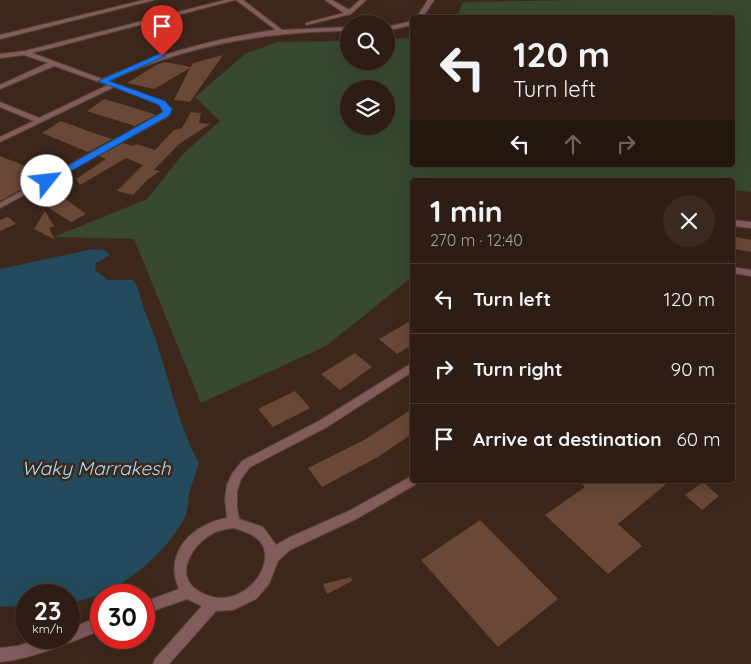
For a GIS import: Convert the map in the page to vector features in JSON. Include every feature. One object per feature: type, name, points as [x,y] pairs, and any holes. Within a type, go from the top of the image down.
[{"type":"street","points":[[0,37],[151,0]]},
{"type":"street","points":[[0,56],[25,53],[232,0]]},
{"type":"street","points":[[239,0],[282,30],[340,29]]},
{"type":"street","points":[[328,0],[349,13]]},
{"type":"street","points":[[102,81],[153,58],[282,30],[349,13],[363,0]]},
{"type":"street","points":[[421,15],[431,0]]},
{"type":"street","points":[[395,27],[410,23]]},
{"type":"street","points":[[0,206],[107,148],[168,111],[162,103],[25,53]]},
{"type":"street","points":[[0,87],[54,63]]},
{"type":"street","points":[[0,140],[113,85]]},
{"type":"street","points":[[0,104],[40,121]]},
{"type":"street","points":[[735,223],[751,225]]},
{"type":"street","points":[[735,270],[751,273]]},
{"type":"street","points":[[234,523],[229,504],[231,488],[237,474],[246,464],[323,424],[410,368]]},
{"type":"street","points":[[273,557],[270,546],[256,529],[234,523],[219,525],[205,530],[192,540],[184,552],[180,566],[182,580],[188,592],[199,600],[212,604],[227,605],[242,601],[255,593],[268,576],[273,557],[281,547],[332,526],[382,500],[410,482]]},
{"type":"street","points":[[155,604],[188,592]]},
{"type":"street","points":[[160,664],[212,604]]},
{"type":"street","points":[[0,655],[30,649]]},
{"type":"green space","points":[[751,0],[751,192],[735,190],[735,178],[410,178],[410,279],[326,346],[201,403],[134,239],[54,237],[147,199],[183,154],[220,121],[195,97],[245,54],[277,42],[340,41],[340,70],[395,70],[395,39],[410,38],[410,167],[735,167],[735,15],[458,15],[463,2]]},
{"type":"water","name":"Waky Marrakesh","points":[[93,249],[104,250],[110,255],[96,263],[95,270],[108,280],[133,280],[136,284],[143,308],[153,331],[176,407],[199,463],[189,493],[184,519],[163,548],[150,562],[120,584],[90,584],[90,598],[86,599],[80,600],[80,584],[15,584],[15,606],[0,607],[0,269]]},
{"type":"building","points":[[223,55],[190,102],[174,100],[190,68],[154,89],[127,83],[158,64],[166,62],[191,67],[193,63]]},
{"type":"building","points":[[104,99],[156,115],[135,126],[87,111]]},
{"type":"building","points":[[191,112],[201,113],[199,123],[210,124],[179,144],[154,170],[160,171],[147,180],[133,195],[117,191],[143,165],[126,158],[80,185],[76,179],[106,159],[99,156],[123,143],[133,146],[137,144],[155,150],[174,130],[182,128]]},
{"type":"building","points":[[61,121],[112,139],[88,152],[42,133]]},
{"type":"building","points":[[0,156],[33,169],[46,176],[0,201]]},
{"type":"building","points":[[56,192],[86,214],[71,222],[47,207]]},
{"type":"building","points":[[45,211],[54,226],[49,228],[55,240],[34,229]]},
{"type":"building","points":[[8,217],[16,224],[0,231],[0,220]]},
{"type":"building","points":[[735,237],[751,240],[751,252],[735,249]]},
{"type":"building","points":[[410,321],[410,346],[397,354],[379,339]]},
{"type":"building","points":[[355,353],[372,367],[340,390],[321,374]]},
{"type":"building","points":[[295,391],[310,408],[273,427],[258,409]]},
{"type":"building","points":[[410,410],[410,435],[378,457],[322,487],[308,468],[364,440]]},
{"type":"building","points":[[580,483],[667,483],[618,524],[642,546],[608,574],[545,515],[585,487]]},
{"type":"building","points":[[704,483],[719,496],[702,510],[685,495]]},
{"type":"building","points":[[480,520],[558,599],[498,647],[421,560]]},
{"type":"building","points":[[351,577],[352,581],[327,594],[323,584]]},
{"type":"route","points":[[47,181],[167,113],[168,109],[162,103],[102,81],[143,62],[162,56]]}]
